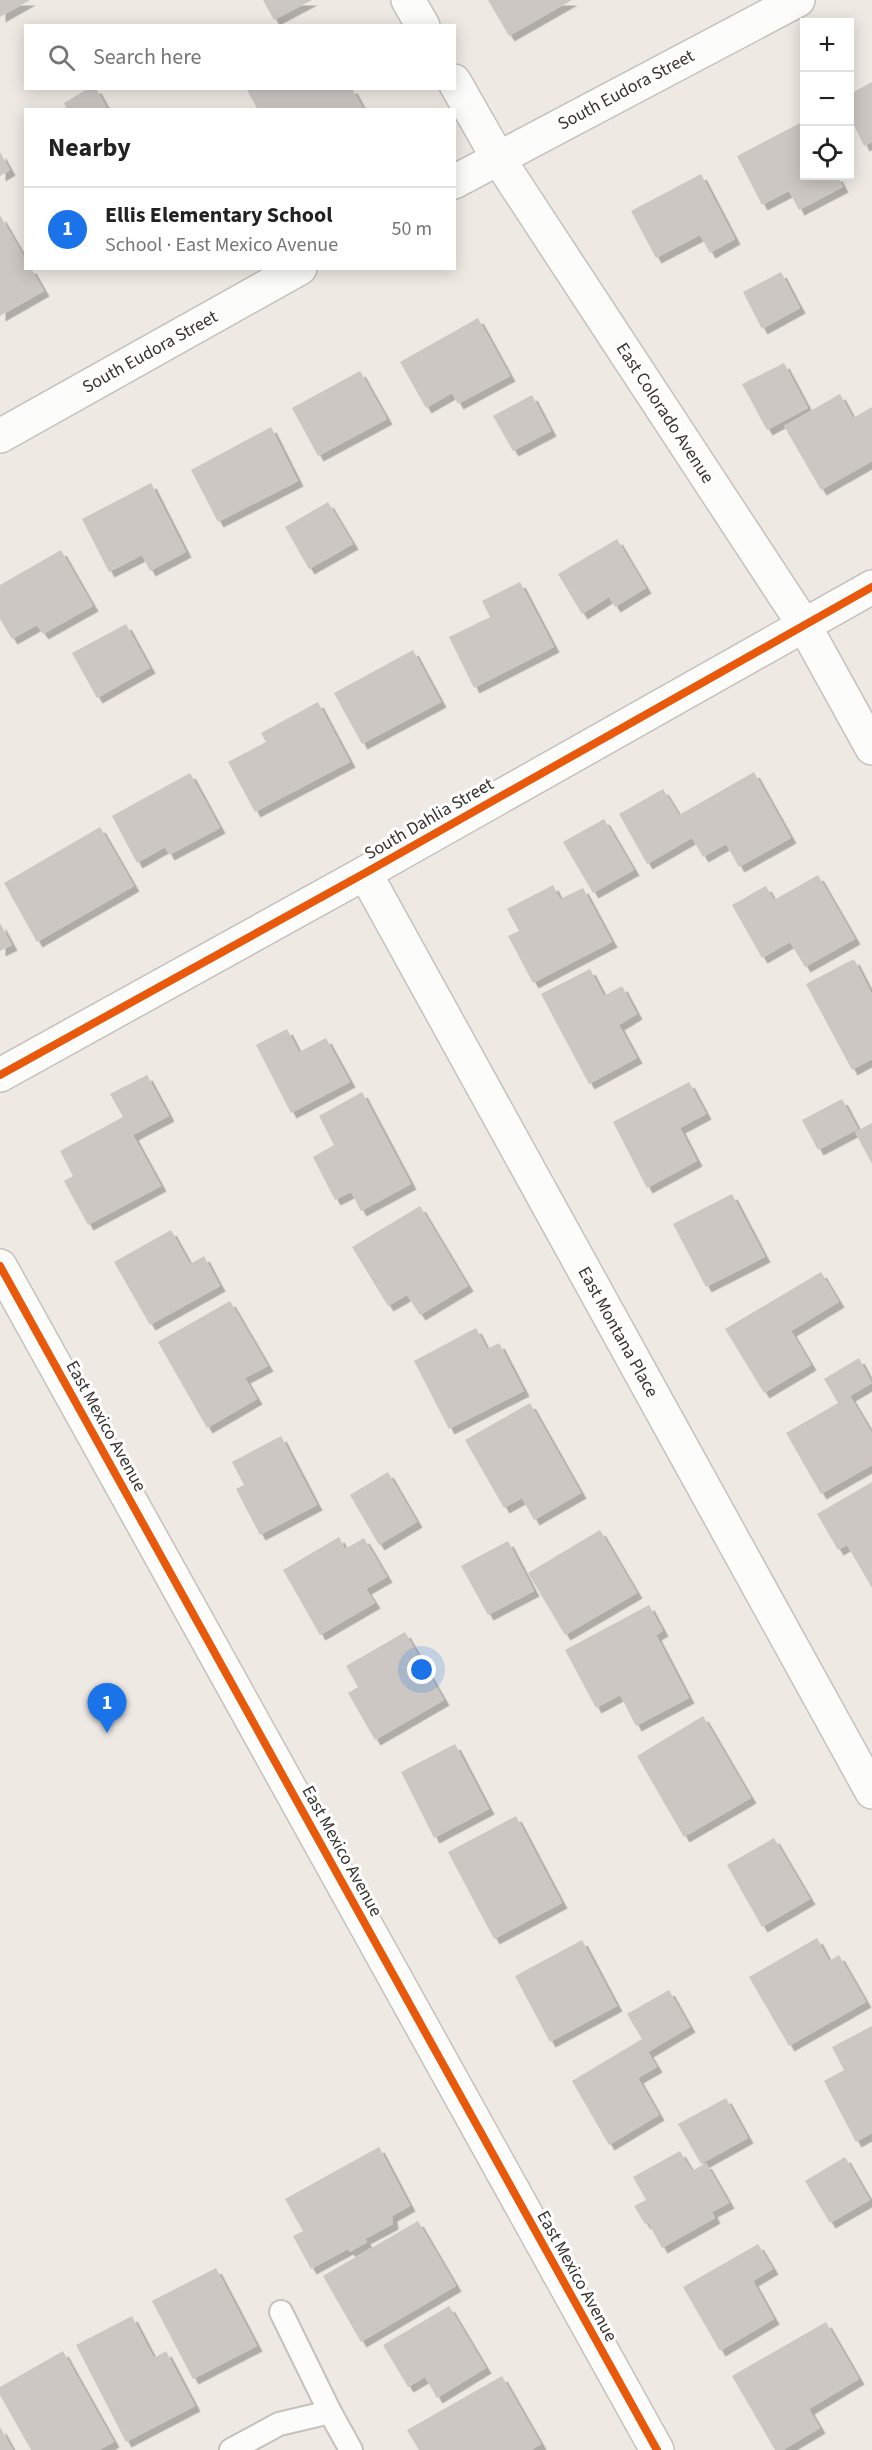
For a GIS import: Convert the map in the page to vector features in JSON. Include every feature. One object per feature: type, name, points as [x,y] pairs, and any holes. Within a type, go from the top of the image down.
[{"type":"street","points":[[408,0],[422,24]]},
{"type":"street","name":"South Eudora Street","points":[[456,181],[798,0]]},
{"type":"street","name":"East Colorado Avenue","points":[[456,84],[498,158],[804,624],[872,748]]},
{"type":"street","name":"South Eudora Street","points":[[0,436],[296,270]]},
{"type":"street","name":"South Dahlia Street","points":[[0,1075],[364,873],[872,586]]},
{"type":"street","name":"East Montana Place","points":[[364,873],[872,1792]]},
{"type":"street","name":"East Mexico Avenue","points":[[0,1266],[657,2450]]},
{"type":"lane","points":[[281,2312],[351,2450]]},
{"type":"lane","points":[[231,2450],[279,2424],[330,2412]]},
{"type":"building","points":[[0,0],[30,0],[0,17]]},
{"type":"building","points":[[263,0],[312,0],[274,20]]},
{"type":"building","points":[[488,0],[572,0],[509,36]]},
{"type":"building","points":[[872,82],[872,142],[864,146],[854,125],[854,92]]},
{"type":"building","points":[[86,90],[97,90],[107,108],[66,108],[64,103]]},
{"type":"building","points":[[247,90],[353,90],[363,108],[257,108]]},
{"type":"building","points":[[800,123],[800,180],[839,180],[843,187],[799,210],[789,191],[762,205],[737,156]]},
{"type":"building","points":[[0,152],[10,170],[0,176]]},
{"type":"building","points":[[701,174],[735,239],[710,253],[700,235],[656,258],[631,211]]},
{"type":"building","points":[[0,215],[24,257],[24,270],[32,270],[44,291],[0,316]]},
{"type":"building","points":[[781,272],[800,308],[762,329],[743,292]]},
{"type":"building","points":[[478,318],[510,376],[458,404],[452,393],[426,408],[400,362]]},
{"type":"building","points":[[784,363],[808,408],[767,430],[742,384]]},
{"type":"building","points":[[360,371],[387,419],[318,456],[292,408]]},
{"type":"building","points":[[840,394],[853,418],[872,407],[872,461],[821,490],[784,426]]},
{"type":"building","points":[[532,395],[551,431],[513,451],[493,416]]},
{"type":"building","points":[[271,427],[298,481],[218,522],[191,470]]},
{"type":"building","points":[[151,483],[186,552],[150,571],[142,555],[109,572],[82,519]]},
{"type":"building","points":[[328,502],[353,544],[309,569],[285,527]]},
{"type":"building","points":[[617,539],[646,588],[615,607],[609,597],[582,614],[558,574]]},
{"type":"building","points":[[61,550],[93,606],[43,634],[37,625],[12,639],[0,619],[0,585]]},
{"type":"building","points":[[520,582],[554,647],[474,688],[449,637],[490,617],[482,601]]},
{"type":"building","points":[[126,624],[150,668],[97,698],[72,653]]},
{"type":"building","points":[[413,650],[441,702],[362,744],[334,693]]},
{"type":"building","points":[[318,702],[350,762],[255,812],[228,762],[266,742],[261,733]]},
{"type":"building","points":[[754,772],[791,838],[739,867],[726,844],[703,857],[692,838],[647,864],[619,814],[663,789],[679,815]]},
{"type":"building","points":[[190,773],[220,828],[169,855],[165,847],[137,863],[112,816]]},
{"type":"building","points":[[604,819],[634,870],[593,893],[563,842]]},
{"type":"building","points":[[100,827],[134,886],[37,942],[4,883]]},
{"type":"building","points":[[818,875],[855,939],[805,967],[790,942],[762,958],[732,905],[766,886],[774,900]]},
{"type":"building","points":[[553,885],[560,899],[583,888],[612,942],[533,983],[508,936],[519,931],[507,909]]},
{"type":"building","points":[[0,923],[12,945],[0,951]]},
{"type":"building","points":[[854,959],[872,994],[872,1059],[852,1070],[806,984]]},
{"type":"building","points":[[590,969],[604,996],[622,986],[637,1014],[619,1025],[637,1058],[589,1084],[541,994]]},
{"type":"building","points":[[287,1029],[299,1052],[326,1038],[350,1082],[291,1113],[256,1045]]},
{"type":"building","points":[[147,1075],[169,1116],[133,1135],[161,1186],[88,1225],[64,1181],[73,1176],[60,1151],[123,1117],[110,1094]]},
{"type":"building","points":[[689,1082],[706,1114],[680,1128],[697,1161],[647,1188],[613,1122]]},
{"type":"building","points":[[362,1092],[411,1184],[361,1211],[351,1192],[335,1200],[313,1157],[334,1145],[319,1116]]},
{"type":"building","points":[[842,1099],[858,1129],[818,1150],[802,1120]]},
{"type":"building","points":[[872,1123],[872,1164],[855,1132]]},
{"type":"building","points":[[732,1194],[765,1257],[706,1287],[673,1224]]},
{"type":"building","points":[[420,1206],[468,1286],[420,1315],[407,1295],[388,1306],[352,1247]]},
{"type":"building","points":[[171,1230],[190,1264],[204,1256],[220,1286],[150,1325],[114,1262]]},
{"type":"building","points":[[821,1272],[839,1302],[791,1331],[811,1365],[764,1393],[725,1329]]},
{"type":"building","points":[[230,1301],[268,1366],[245,1378],[257,1399],[207,1428],[158,1342]]},
{"type":"building","points":[[476,1328],[487,1349],[499,1343],[524,1391],[449,1429],[414,1361]]},
{"type":"building","points":[[859,1358],[872,1383],[850,1396],[872,1433],[872,1465],[821,1494],[786,1433],[838,1403],[824,1379]]},
{"type":"building","points":[[530,1403],[581,1493],[534,1520],[522,1498],[504,1508],[465,1440]]},
{"type":"building","points":[[281,1436],[317,1505],[260,1535],[236,1489],[244,1485],[232,1462]]},
{"type":"building","points":[[388,1472],[417,1522],[379,1545],[350,1495]]},
{"type":"building","points":[[872,1482],[872,1588],[847,1545],[838,1550],[817,1514]]},
{"type":"building","points":[[600,1530],[637,1593],[565,1635],[528,1573]]},
{"type":"building","points":[[339,1537],[345,1549],[364,1538],[387,1577],[366,1589],[375,1603],[320,1635],[283,1570]]},
{"type":"building","points":[[508,1541],[534,1591],[488,1615],[461,1566]]},
{"type":"building","points":[[649,1605],[663,1631],[656,1635],[689,1698],[636,1726],[620,1695],[596,1708],[565,1650]]},
{"type":"building","points":[[405,1632],[444,1700],[375,1740],[348,1693],[358,1687],[346,1666]]},
{"type":"building","points":[[703,1716],[751,1798],[684,1837],[637,1756]]},
{"type":"building","points":[[455,1744],[489,1809],[434,1838],[401,1772]]},
{"type":"building","points":[[516,1816],[562,1903],[494,1939],[448,1852]]},
{"type":"building","points":[[774,1838],[810,1899],[762,1927],[727,1865]]},
{"type":"building","points":[[817,1938],[829,1961],[839,1955],[866,2002],[789,2046],[749,1977]]},
{"type":"building","points":[[582,1940],[617,2006],[550,2042],[515,1976]]},
{"type":"building","points":[[669,1990],[690,2027],[648,2052],[657,2067],[638,2078],[659,2115],[609,2145],[572,2081],[642,2039],[627,2014]]},
{"type":"building","points":[[872,2026],[872,2133],[856,2142],[824,2081],[844,2070],[832,2047]]},
{"type":"building","points":[[726,2098],[748,2138],[701,2164],[678,2124]]},
{"type":"building","points":[[379,2147],[410,2206],[392,2216],[393,2224],[365,2239],[367,2242],[350,2252],[348,2249],[311,2269],[293,2236],[303,2231],[285,2199]]},
{"type":"building","points":[[680,2151],[692,2171],[706,2163],[729,2203],[712,2212],[715,2218],[662,2248],[648,2222],[645,2224],[634,2206],[646,2200],[633,2177]]},
{"type":"building","points":[[845,2157],[870,2200],[830,2223],[805,2181]]},
{"type":"building","points":[[418,2221],[456,2286],[361,2342],[323,2276]]},
{"type":"building","points":[[758,2244],[773,2269],[753,2281],[774,2319],[720,2351],[683,2287]]},
{"type":"building","points":[[216,2268],[257,2346],[193,2379],[152,2301]]},
{"type":"building","points":[[449,2306],[486,2368],[437,2398],[425,2377],[408,2387],[383,2345]]},
{"type":"building","points":[[132,2316],[154,2358],[166,2351],[195,2406],[126,2442],[76,2345]]},
{"type":"building","points":[[826,2322],[859,2379],[809,2409],[820,2428],[783,2450],[775,2450],[732,2376]]},
{"type":"building","points":[[63,2351],[114,2442],[99,2450],[31,2450],[0,2395],[0,2387]]},
{"type":"building","points":[[502,2376],[541,2444],[531,2450],[419,2450],[407,2430]]},
{"type":"building","points":[[0,2427],[13,2450],[0,2450]]},
{"type":"cycle path","points":[[0,1075],[365,873],[872,587]]},
{"type":"cycle path","points":[[0,1266],[657,2450]]},
{"type":"place","name":"Ellis Elementary School","points":[[107,1733]]}]
